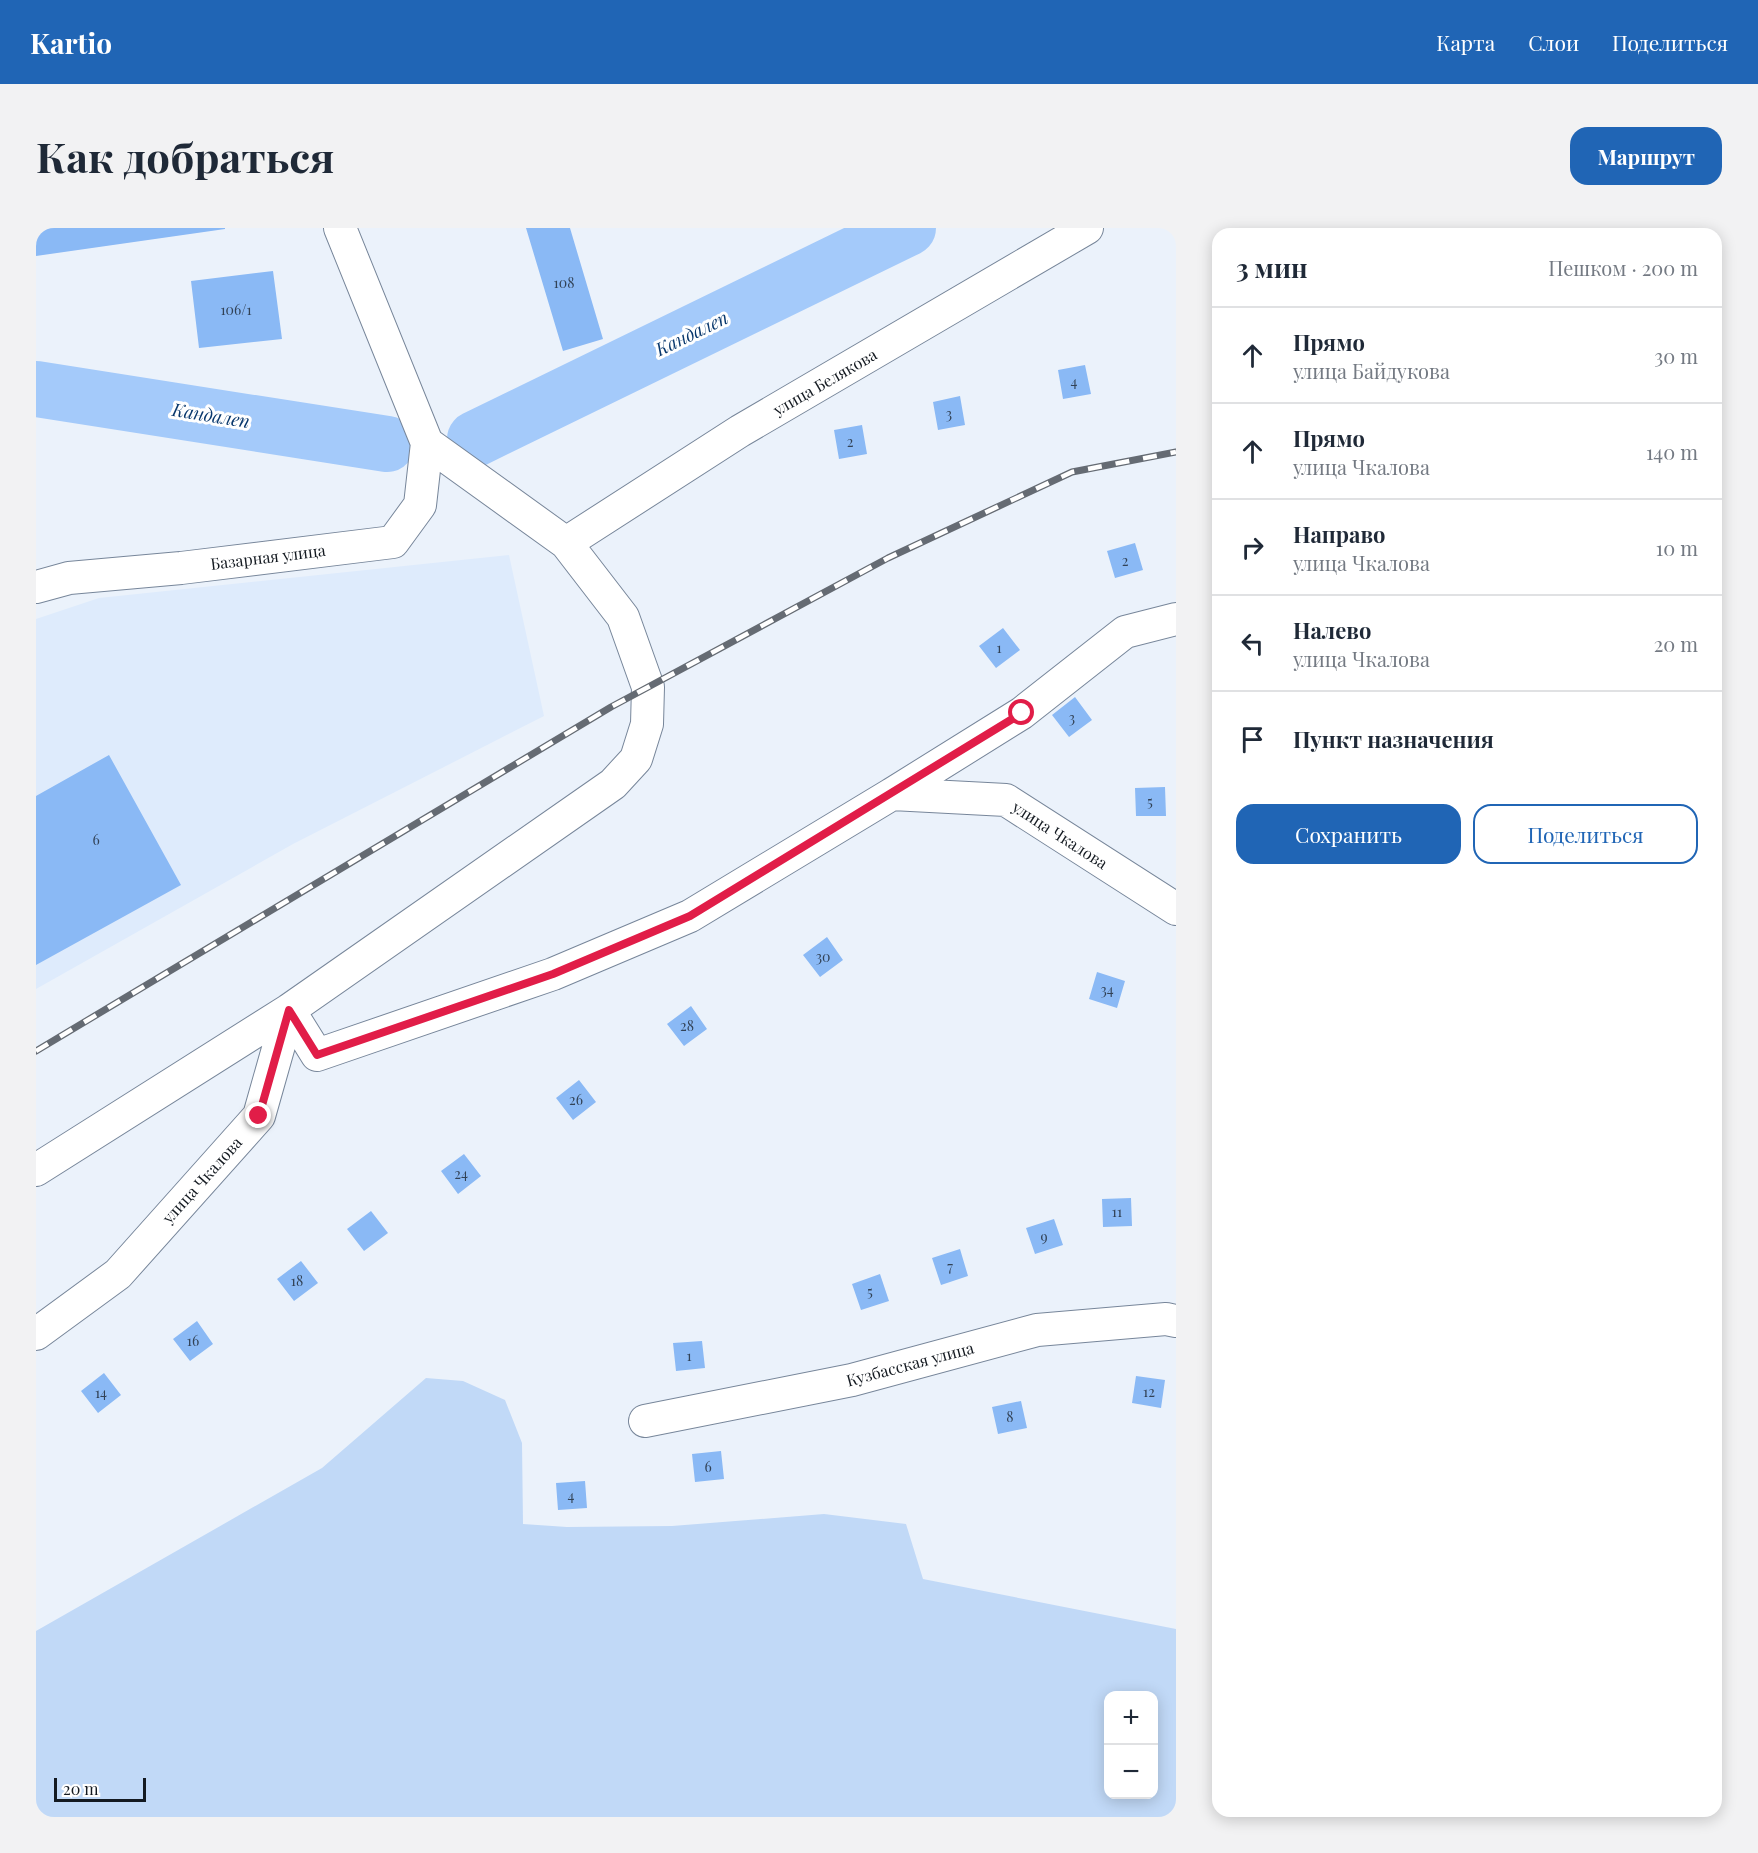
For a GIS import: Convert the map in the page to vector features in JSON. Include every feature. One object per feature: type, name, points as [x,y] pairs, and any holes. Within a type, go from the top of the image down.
[{"type":"street","points":[[36,1170],[289,1010],[613,784],[636,759],[647,724],[648,687],[623,617],[566,543],[427,442],[340,228]]},
{"type":"street","name":"улица Белякова","points":[[566,543],[740,431],[1088,228]]},
{"type":"street","name":"Базарная улица","points":[[36,587],[69,578],[181,568],[393,542],[420,505],[427,442]]},
{"type":"street","points":[[289,1010],[317,1055],[553,974],[690,916],[1022,713],[1125,632],[1176,619]]},
{"type":"street","name":"улица Чкалова","points":[[892,794],[1006,800],[1176,909]]},
{"type":"street","name":"улица Чкалова","points":[[36,1334],[118,1274],[259,1116],[289,1010]]},
{"type":"street","name":"Кузбасская улица","points":[[645,1421],[852,1380],[1037,1330],[1166,1319],[1176,1321]]},
{"type":"shaded area","points":[[509,555],[544,716],[293,844],[36,989],[36,619],[99,598]]},
{"type":"shaded area","points":[[426,1378],[463,1381],[505,1400],[522,1443],[523,1524],[567,1527],[672,1526],[824,1514],[906,1524],[923,1579],[1176,1629],[1176,1817],[36,1817],[36,1631],[322,1468]]},
{"type":"building","points":[[36,228],[225,228],[225,229],[36,256]]},
{"type":"building","points":[[526,228],[570,228],[603,339],[563,351]]},
{"type":"building","points":[[273,271],[282,339],[199,348],[191,281]]},
{"type":"building","points":[[1085,365],[1091,394],[1063,399],[1058,370]]},
{"type":"building","points":[[960,396],[965,425],[938,430],[933,402]]},
{"type":"building","points":[[862,425],[867,454],[839,459],[834,430]]},
{"type":"building","points":[[1135,543],[1143,570],[1115,578],[1107,551]]},
{"type":"building","points":[[1003,628],[1020,650],[996,668],[979,646]]},
{"type":"building","points":[[1075,697],[1092,720],[1069,737],[1052,715]]},
{"type":"building","points":[[109,755],[181,885],[36,965],[36,796]]},
{"type":"building","points":[[1165,787],[1166,816],[1136,816],[1135,788]]},
{"type":"building","points":[[827,937],[843,960],[820,977],[803,955]]},
{"type":"building","points":[[1097,972],[1125,981],[1117,1008],[1089,999]]},
{"type":"building","points":[[691,1006],[707,1029],[684,1046],[667,1024]]},
{"type":"building","points":[[579,1080],[596,1102],[573,1120],[556,1098]]},
{"type":"building","points":[[464,1154],[481,1176],[458,1194],[441,1171]]},
{"type":"building","points":[[1131,1198],[1132,1226],[1103,1227],[1102,1199]]},
{"type":"building","points":[[371,1211],[388,1233],[364,1251],[347,1229]]},
{"type":"building","points":[[1054,1219],[1063,1245],[1035,1254],[1026,1228]]},
{"type":"building","points":[[960,1249],[968,1276],[941,1285],[932,1258]]},
{"type":"building","points":[[301,1261],[318,1283],[294,1301],[277,1279]]},
{"type":"building","points":[[880,1274],[889,1301],[861,1310],[852,1284]]},
{"type":"building","points":[[197,1321],[213,1344],[190,1361],[173,1339]]},
{"type":"building","points":[[702,1341],[705,1368],[676,1371],[673,1343]]},
{"type":"building","points":[[104,1373],[121,1395],[98,1413],[81,1391]]},
{"type":"building","points":[[1136,1376],[1165,1380],[1161,1408],[1132,1403]]},
{"type":"building","points":[[1021,1401],[1027,1428],[998,1434],[992,1407]]},
{"type":"building","points":[[721,1451],[724,1479],[695,1482],[692,1454]]},
{"type":"building","points":[[585,1481],[587,1508],[558,1510],[556,1483]]},
{"type":"waterway","name":"Кандалеп","points":[[475,439],[908,228]]},
{"type":"waterway","name":"Кандалеп","points":[[36,389],[387,444]]},
{"type":"railway","points":[[36,1051],[611,707],[888,558],[1072,472],[1176,452]]},
{"type":"route","points":[[259,1116],[289,1010],[317,1055],[553,974],[690,916],[1022,713]]}]
